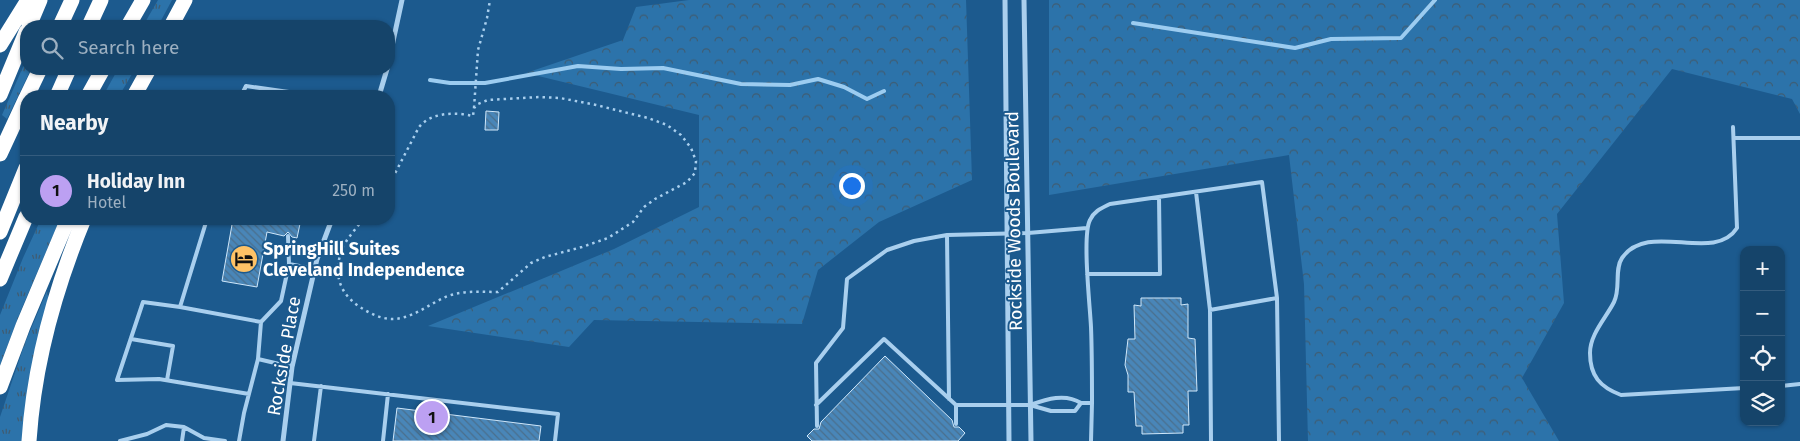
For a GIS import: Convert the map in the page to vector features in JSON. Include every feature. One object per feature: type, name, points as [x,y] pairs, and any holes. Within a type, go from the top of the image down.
[{"type":"highway","points":[[0,44],[28,0]]},
{"type":"highway","points":[[32,20],[40,0]]},
{"type":"highway","points":[[63,20],[72,0]]},
{"type":"highway","points":[[92,20],[101,0]]},
{"type":"highway","points":[[131,20],[143,0]]},
{"type":"highway","points":[[174,20],[185,0]]},
{"type":"highway","points":[[0,94],[20,46]]},
{"type":"highway","points":[[30,90],[37,75]]},
{"type":"highway","points":[[60,90],[66,75]]},
{"type":"highway","points":[[92,90],[100,75]]},
{"type":"highway","points":[[138,90],[146,75]]},
{"type":"highway","points":[[0,154],[20,112]]},
{"type":"highway","points":[[0,232],[20,183]]},
{"type":"highway","points":[[0,279],[23,225]]},
{"type":"highway","points":[[0,387],[23,326],[65,225]]},
{"type":"highway","points":[[28,441],[43,350],[56,297],[81,225]]},
{"type":"street","points":[[395,32],[402,0]]},
{"type":"street","name":"Rockside Woods Boulevard","points":[[1005,0],[1009,441]]},
{"type":"street","name":"Rockside Woods Boulevard","points":[[1024,0],[1031,441]]},
{"type":"street","points":[[381,90],[385,75]]},
{"type":"street","name":"Rockside Place","points":[[284,441],[292,367],[315,269],[330,225]]},
{"type":"lane","points":[[244,90],[246,86],[274,90]]},
{"type":"lane","points":[[1733,127],[1737,228],[1732,235],[1722,240],[1712,242],[1659,241],[1644,243],[1627,252],[1619,262],[1615,301],[1590,345],[1590,361],[1591,368],[1597,379],[1609,390],[1621,394],[1740,388]]},
{"type":"lane","points":[[1734,138],[1800,138]]},
{"type":"lane","points":[[1091,441],[1091,329],[1087,274],[1087,228],[1090,220],[1098,210],[1110,204],[1262,182],[1277,298],[1279,441]]},
{"type":"lane","points":[[1196,192],[1210,310],[1211,441]]},
{"type":"lane","points":[[1087,274],[1160,274],[1159,197]]},
{"type":"lane","points":[[180,307],[205,225]]},
{"type":"lane","points":[[816,426],[816,363],[843,328],[847,279],[887,250],[914,241],[947,235],[1028,233],[1087,228]]},
{"type":"lane","points":[[947,235],[949,399]]},
{"type":"lane","points":[[239,441],[258,359],[261,322],[281,301],[289,264],[288,236]]},
{"type":"lane","points":[[289,264],[315,269]]},
{"type":"lane","points":[[1210,310],[1277,298]]},
{"type":"lane","points":[[249,394],[167,380],[117,380],[143,302],[261,322]]},
{"type":"lane","points":[[131,339],[173,346],[167,380]]},
{"type":"lane","points":[[816,405],[884,340],[956,405],[1030,405],[1051,411],[1075,411],[1081,403]]},
{"type":"lane","points":[[258,359],[292,367]]},
{"type":"lane","points":[[290,383],[558,414],[555,441]]},
{"type":"lane","points":[[1785,386],[1800,384]]},
{"type":"lane","points":[[314,441],[321,386]]},
{"type":"lane","points":[[383,441],[388,394]]},
{"type":"lane","points":[[1030,405],[1051,398],[1073,398],[1081,403],[1092,403]]},
{"type":"lane","points":[[956,405],[956,424]]},
{"type":"lane","points":[[120,441],[147,434],[166,425],[184,427],[204,438],[225,441]]},
{"type":"lane","points":[[182,441],[184,427]]},
{"type":"path","points":[[395,174],[423,121],[448,114],[473,116],[476,63],[490,0]]},
{"type":"path","points":[[359,225],[348,240],[338,264],[338,275],[341,285],[348,298],[365,310],[377,316],[391,319],[413,314],[460,292],[498,292],[531,263],[546,256],[582,248],[608,238],[633,222],[644,207],[655,198],[686,182],[695,173],[696,161],[691,148],[680,135],[667,125],[648,118],[560,98],[539,97],[488,100],[474,108]]},
{"type":"green space","points":[[158,0],[172,0],[161,20],[146,20]]},
{"type":"green space","points":[[689,0],[966,0],[972,180],[879,222],[818,270],[802,324],[594,320],[569,347],[428,326],[614,249],[699,207],[699,115],[526,73],[623,40],[636,7]]},
{"type":"green space","points":[[1049,0],[1800,0],[1800,114],[1792,99],[1672,69],[1557,214],[1564,303],[1522,378],[1559,441],[1308,441],[1304,284],[1289,155],[1049,195]]},
{"type":"green space","points":[[20,74],[28,75],[7,119],[2,115]]},
{"type":"green space","points":[[115,75],[131,75],[123,90],[106,90]]},
{"type":"green space","points":[[38,225],[57,225],[0,365],[0,315]]},
{"type":"green space","points":[[47,291],[49,300],[23,441],[0,441],[0,417],[25,343]]},
{"type":"building","points":[[486,111],[499,112],[498,130],[485,130]]},
{"type":"building","name":"SpringHill Suites Cleveland Independence","points":[[232,225],[300,225],[297,238],[292,237],[288,232],[284,236],[267,232],[257,287],[222,281]]},
{"type":"building","points":[[1141,298],[1181,298],[1181,305],[1188,304],[1188,338],[1195,339],[1197,391],[1188,391],[1189,425],[1183,425],[1183,433],[1142,434],[1142,426],[1136,426],[1134,392],[1128,392],[1128,375],[1125,365],[1128,339],[1135,339],[1134,305],[1141,306]]},
{"type":"building","points":[[885,356],[952,420],[954,427],[959,427],[965,433],[958,441],[812,441],[807,436],[814,429],[819,429],[821,422]]},
{"type":"building","points":[[397,408],[541,426],[539,441],[393,441]]},
{"type":"waterway","points":[[1133,23],[1295,48],[1331,39],[1401,38],[1435,0]]},
{"type":"waterway","points":[[430,80],[450,83],[485,83],[578,66],[621,69],[663,68],[741,84],[790,85],[818,79],[844,87],[867,99],[884,91]]},
{"type":"place","name":"SpringHill Suites Cleveland Independence","points":[[244,259]]},
{"type":"place","name":"Holiday Inn","points":[[432,417]]}]
